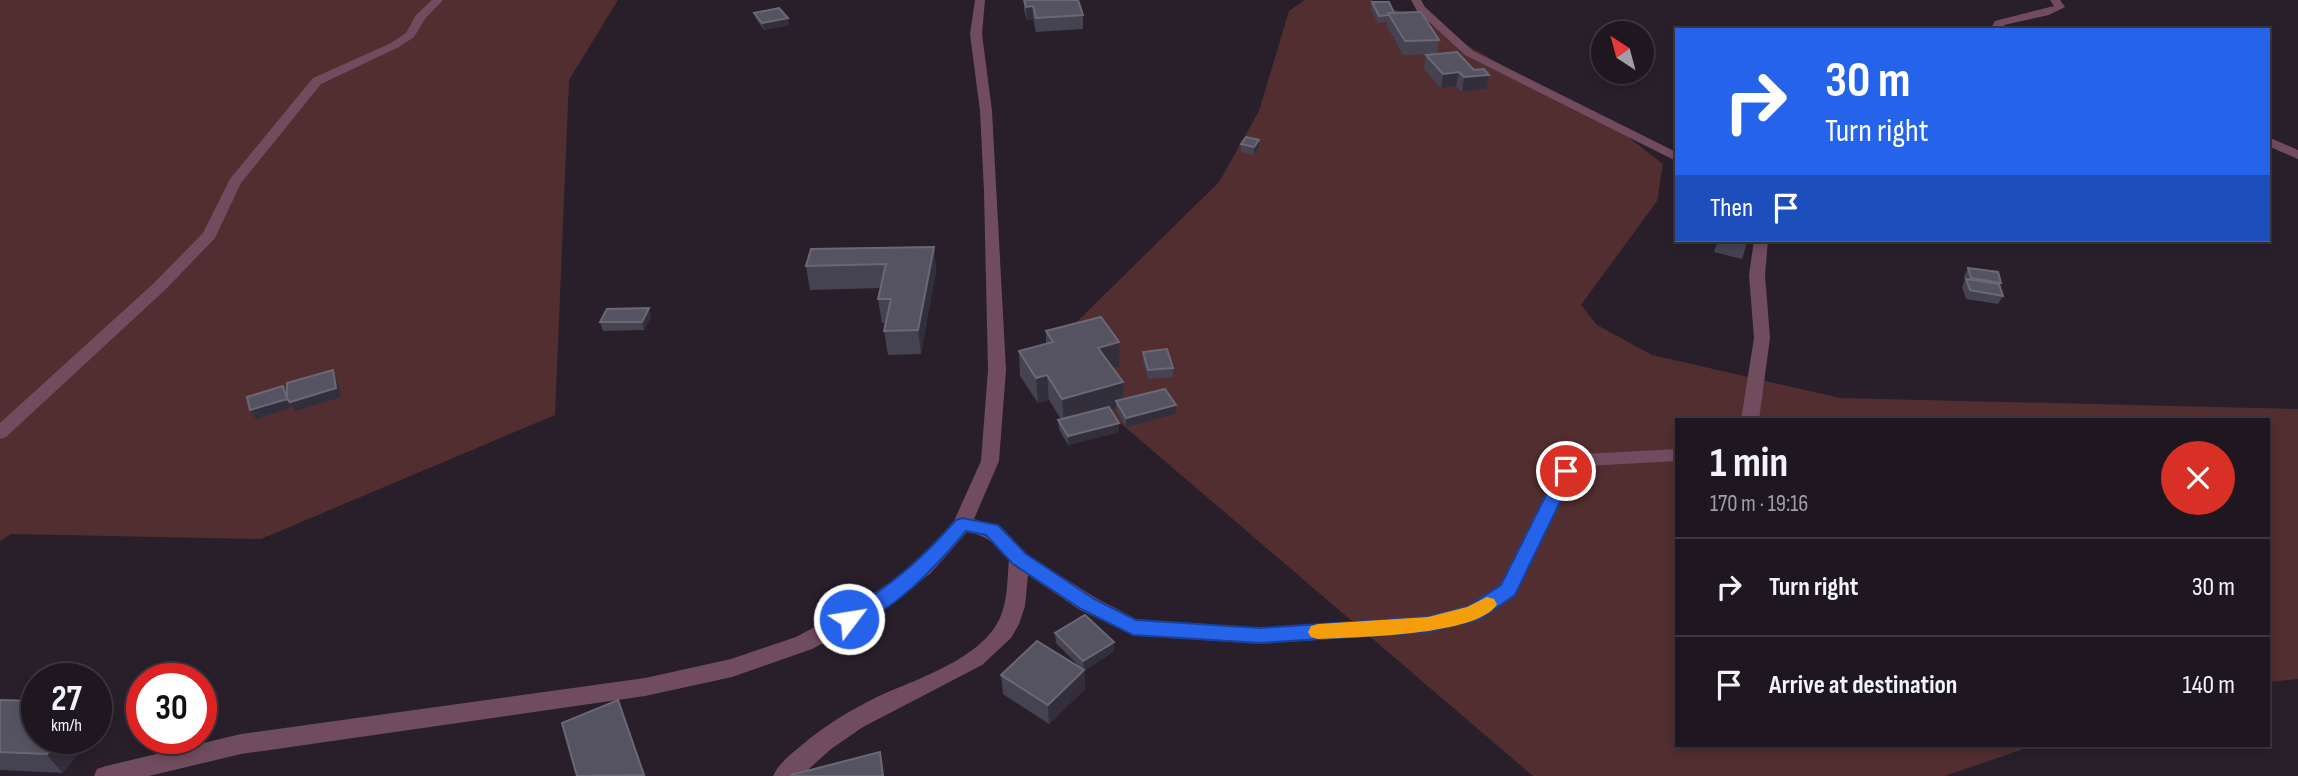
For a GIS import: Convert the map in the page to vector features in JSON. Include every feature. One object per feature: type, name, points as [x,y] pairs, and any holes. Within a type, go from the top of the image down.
[{"type":"street","points":[[0,433],[160,286],[210,235],[235,182],[317,80],[386,49],[410,35],[420,17],[438,0]]},
{"type":"street","points":[[106,776],[241,744],[645,687],[732,668],[804,643],[871,607],[924,568],[962,524],[990,461],[997,370],[986,111],[976,34],[980,0]]},
{"type":"street","points":[[1416,0],[1421,9],[1469,53],[1675,156]]},
{"type":"street","points":[[1997,28],[2000,23],[2049,13],[2060,7],[2055,0]]},
{"type":"street","points":[[2270,142],[2298,155]]},
{"type":"street","points":[[1750,418],[1762,338],[1757,275],[1761,242]]},
{"type":"street","points":[[962,524],[991,529],[1019,559],[1088,604],[1133,627],[1260,636],[1428,624],[1473,613],[1508,590],[1566,471],[1583,460],[1675,455]]},
{"type":"street","points":[[785,776],[806,753],[865,714],[967,665],[1004,631],[1016,603],[1019,559]]},
{"type":"shaded area","points":[[0,0],[618,0],[569,80],[555,415],[261,539],[11,534],[0,541]]},
{"type":"shaded area","points":[[1305,0],[1371,0],[1429,24],[1623,133],[1663,164],[1657,201],[1581,305],[1597,325],[1652,355],[1840,398],[2298,409],[2298,679],[2270,682],[2270,418],[1675,418],[1675,747],[2029,747],[1945,776],[1533,776],[1042,356],[1219,182],[1259,111],[1289,11]]},
{"type":"building","points":[[1024,0],[1078,0],[1083,15],[1036,18],[1033,6],[1026,7]]},
{"type":"building","points":[[1372,2],[1389,2],[1394,13],[1379,16]]},
{"type":"building","points":[[779,8],[788,18],[762,23],[754,13]]},
{"type":"building","points":[[1421,12],[1439,40],[1405,41],[1388,13]]},
{"type":"building","points":[[1457,52],[1474,70],[1484,69],[1489,75],[1464,77],[1459,72],[1443,74],[1426,55]]},
{"type":"building","points":[[1246,137],[1259,140],[1254,147],[1241,144]]},
{"type":"building","points":[[934,247],[918,330],[884,331],[891,299],[878,299],[886,264],[806,266],[811,249]]},
{"type":"building","points":[[1968,268],[1998,272],[2001,283],[1971,278]]},
{"type":"building","points":[[1966,279],[1999,284],[2003,296],[1970,290]]},
{"type":"building","points":[[649,308],[642,322],[600,322],[607,309]]},
{"type":"building","points":[[1101,317],[1119,342],[1098,348],[1123,382],[1062,399],[1047,375],[1036,378],[1019,351],[1053,342],[1046,331]]},
{"type":"building","points":[[1167,349],[1173,368],[1148,370],[1143,352]]},
{"type":"building","points":[[333,370],[336,388],[290,402],[287,399],[287,383]]},
{"type":"building","points":[[283,386],[287,399],[250,410],[247,397]]},
{"type":"building","points":[[1165,389],[1176,405],[1126,418],[1116,401]]},
{"type":"building","points":[[1109,407],[1119,423],[1068,436],[1058,420]]},
{"type":"building","points":[[1085,615],[1114,642],[1083,661],[1055,633]]},
{"type":"building","points":[[1037,641],[1084,670],[1048,705],[1001,675]]},
{"type":"building","points":[[0,700],[21,701],[21,753],[0,752]]},
{"type":"building","points":[[618,700],[644,775],[577,776],[562,723]]},
{"type":"building","points":[[880,752],[883,776],[791,776],[791,775]]},
{"type":"slow traffic","points":[[1318,632],[1428,624],[1473,613],[1487,604]]},
{"type":"route","points":[[849,619],[871,607],[924,568],[962,524],[991,529],[1012,548],[1019,559],[1088,604],[1133,627],[1260,636],[1428,624],[1473,613],[1508,590],[1566,471]]}]
